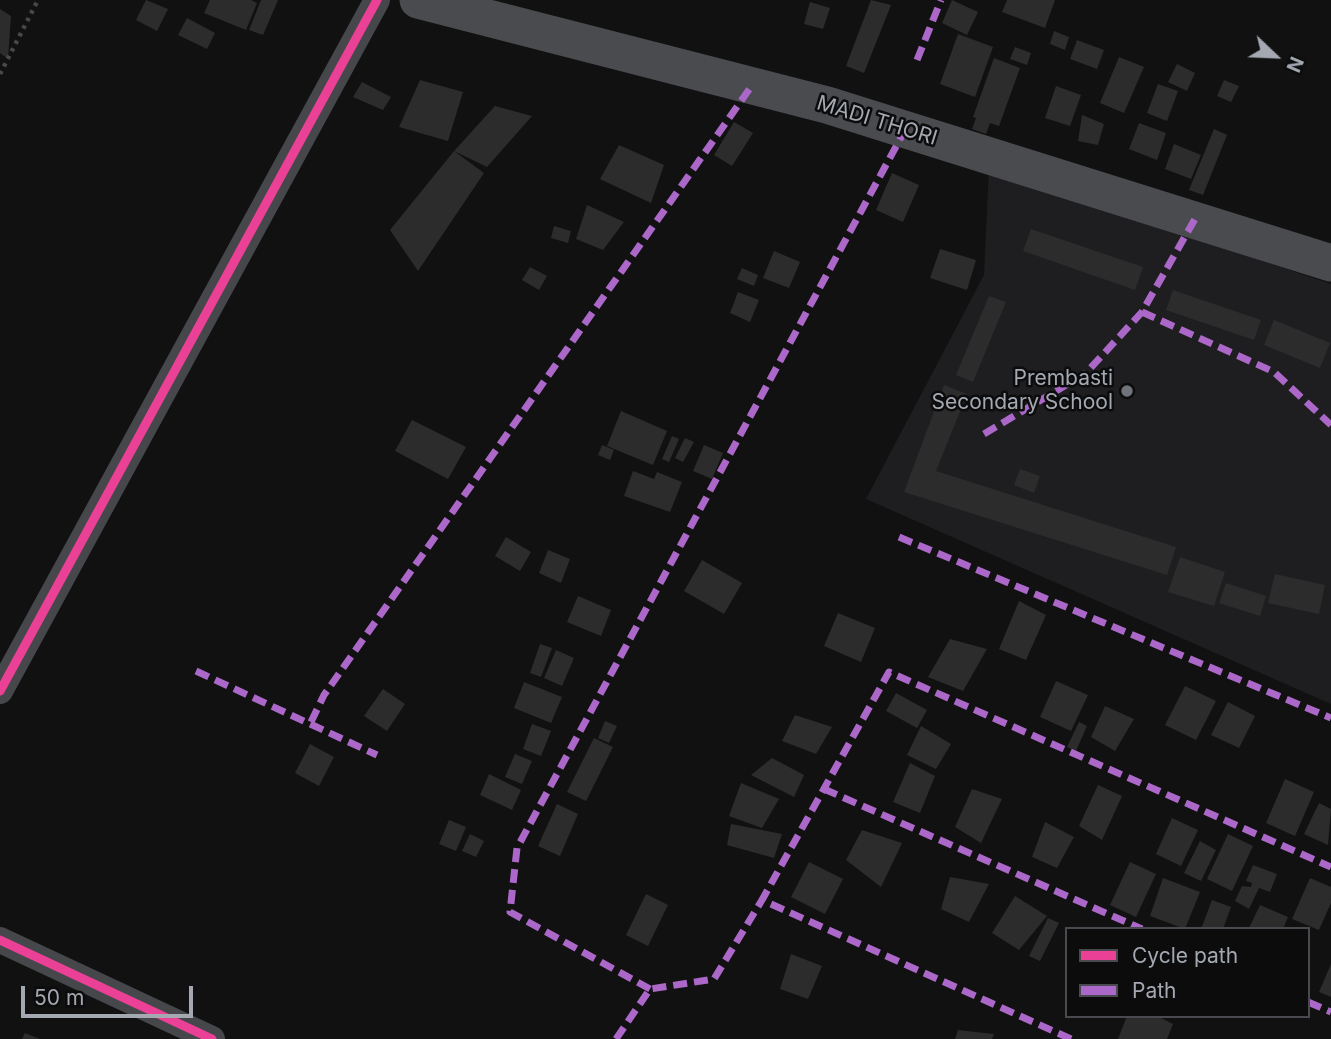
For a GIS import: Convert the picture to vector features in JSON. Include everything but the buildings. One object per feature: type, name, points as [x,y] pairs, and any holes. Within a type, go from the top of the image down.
[{"type":"main road","name":"MADI THORI","points":[[418,0],[814,101],[1331,262]]},
{"type":"street","points":[[0,691],[377,0]]},
{"type":"street","points":[[0,940],[212,1039]]},
{"type":"path","points":[[0,74],[38,0]]},
{"type":"shaded area","name":"Prembasti Secondary School","points":[[989,168],[1331,284],[1331,704],[866,499],[984,275]]},
{"type":"marked path","points":[[917,60],[941,0]]},
{"type":"marked path","points":[[311,722],[324,695],[753,84]]},
{"type":"marked path","points":[[650,989],[510,912],[517,848],[906,128]]},
{"type":"marked path","points":[[984,434],[1086,373],[1142,312],[1195,219]]},
{"type":"marked path","points":[[1142,312],[1274,372],[1331,425]]},
{"type":"marked path","points":[[899,537],[1331,718]]},
{"type":"marked path","points":[[196,671],[377,755]]},
{"type":"marked path","points":[[1071,1039],[762,900],[889,672],[1331,867]]},
{"type":"marked path","points":[[824,789],[1137,927]]},
{"type":"marked path","points":[[616,1039],[650,989],[714,979],[762,900]]},
{"type":"marked path","points":[[1310,1003],[1331,1012]]},
{"type":"cycle path","points":[[0,691],[377,0]]},
{"type":"cycle path","points":[[0,940],[212,1039]]},
{"type":"place","name":"Prembasti Secondary School","points":[[1127,391]]}]
